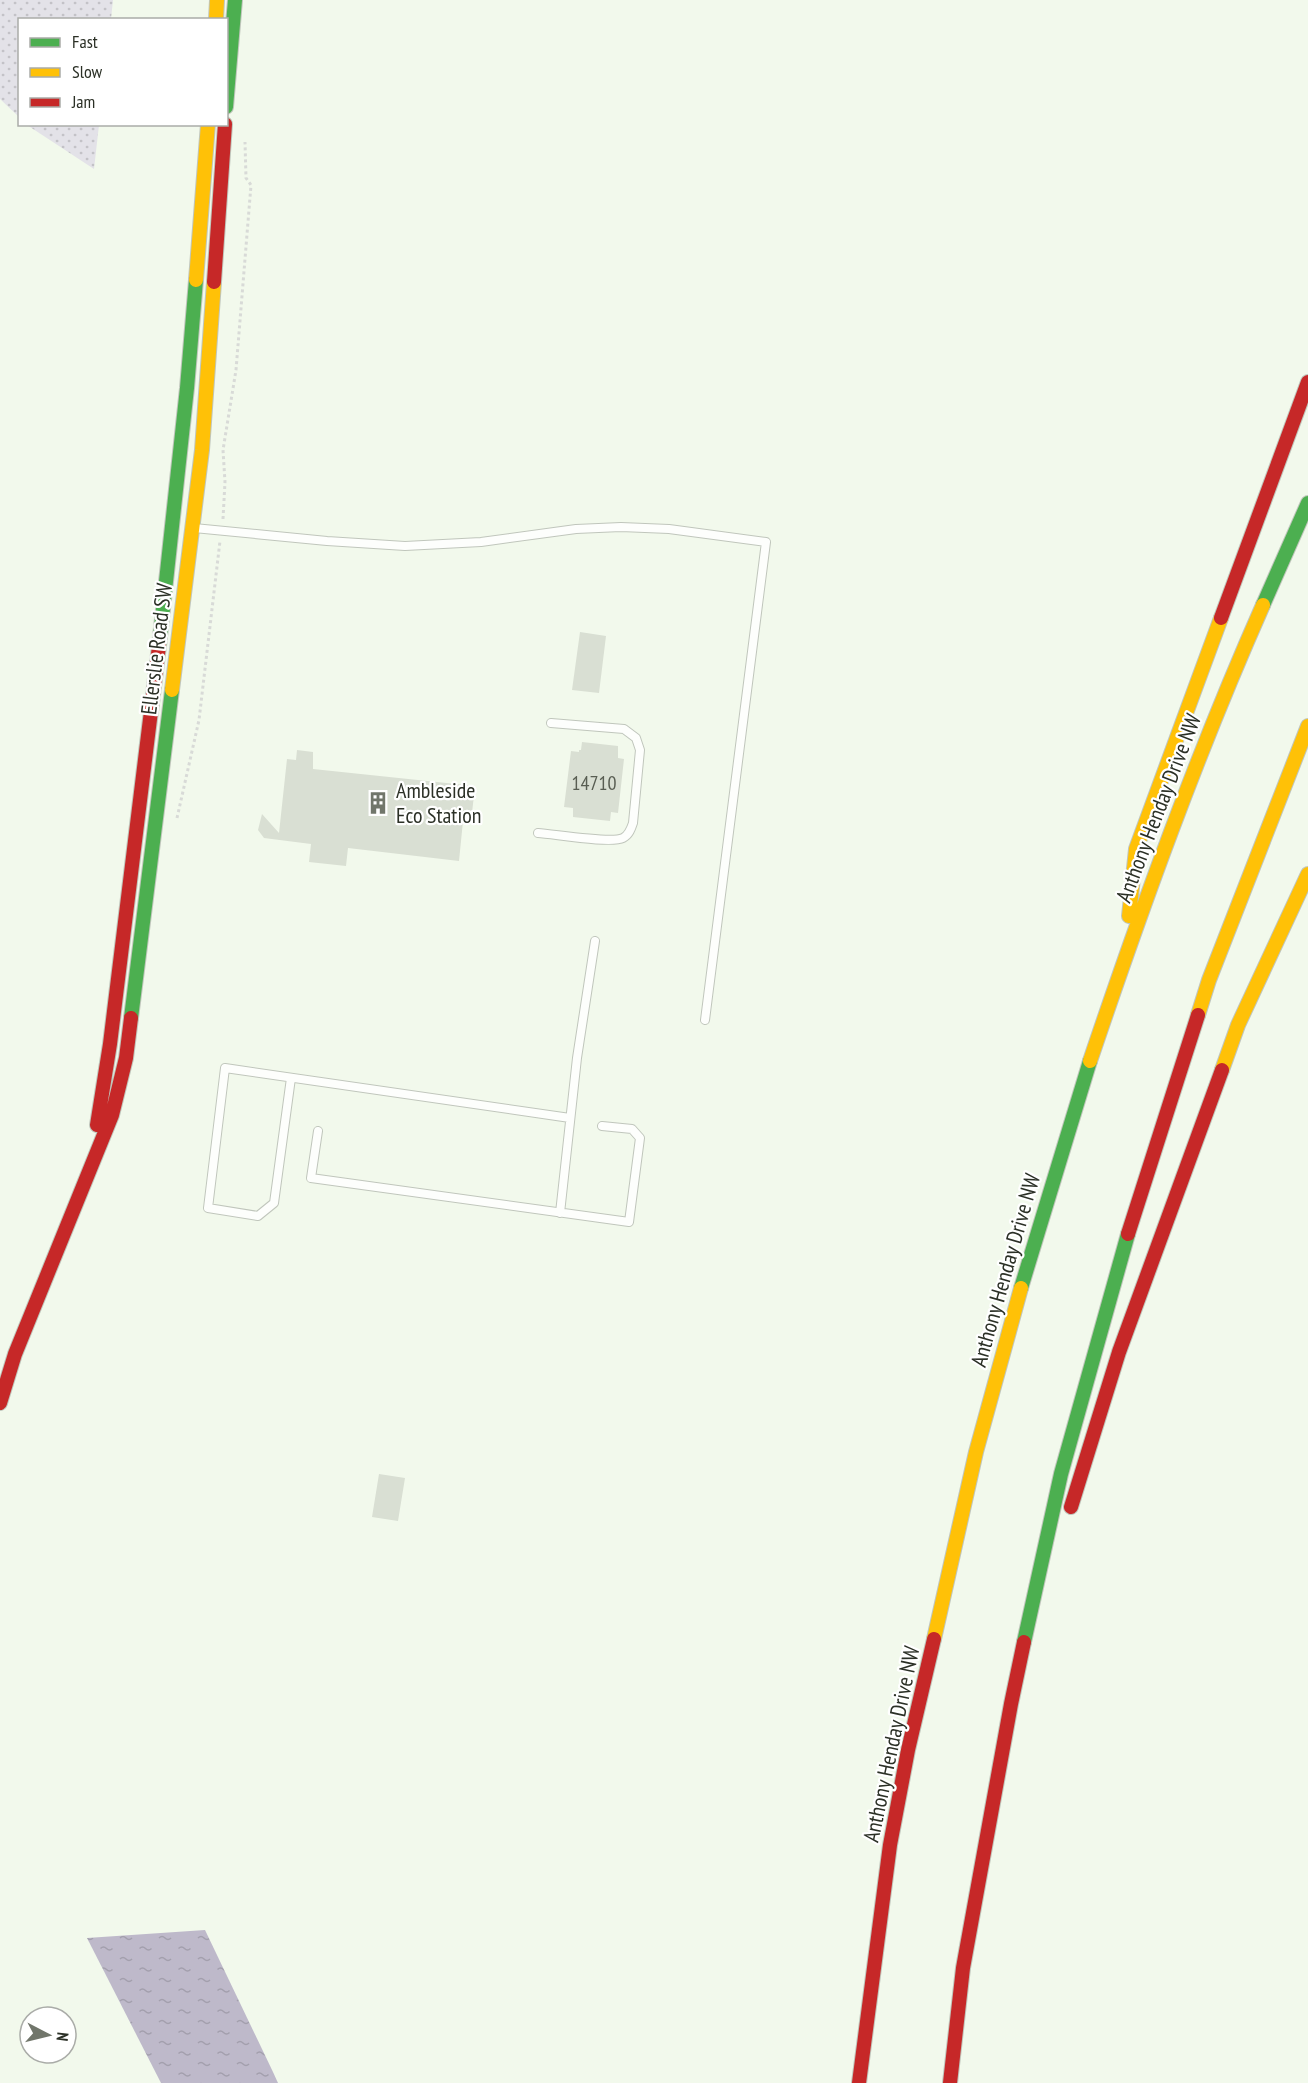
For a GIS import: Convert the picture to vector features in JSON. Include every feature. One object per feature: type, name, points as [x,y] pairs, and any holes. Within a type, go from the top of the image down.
[{"type":"main road","points":[[216,18],[217,0]]},
{"type":"main road","points":[[228,83],[235,0]]},
{"type":"main road","name":"Ellerslie Road SW","points":[[89,1172],[110,1044],[172,526],[187,388],[208,126]]},
{"type":"main road","name":"Ellerslie Road SW","points":[[0,1403],[15,1354],[112,1115],[121,1084],[131,1028],[202,450],[225,126]]},
{"type":"main road","points":[[1125,955],[1136,849],[1308,382]]},
{"type":"main road","name":"Anthony Henday Drive NW","points":[[859,2083],[890,1844],[980,1435],[1038,1225],[1125,955],[1200,755],[1256,618],[1308,502]]},
{"type":"main road","points":[[950,2083],[963,1968],[1011,1704],[1061,1474],[1126,1236],[1209,980],[1308,726]]},
{"type":"main road","points":[[1067,1523],[1119,1352],[1238,1025],[1308,874]]},
{"type":"main road","points":[[1011,1704],[1060,1545]]},
{"type":"lane","points":[[172,526],[405,546],[481,542],[576,529],[621,526],[766,542],[705,1020]]},
{"type":"lane","points":[[538,832],[608,840],[622,839],[629,833],[633,823],[640,750],[636,738],[624,729],[551,723]]},
{"type":"lane","points":[[560,1212],[588,978],[595,941]]},
{"type":"lane","points":[[291,1078],[274,1203],[258,1216],[208,1208],[225,1068],[570,1118]]},
{"type":"lane","points":[[318,1131],[311,1178],[629,1222],[639,1138],[632,1129],[602,1126]]},
{"type":"path","points":[[224,511],[223,450],[236,370],[251,186],[246,178],[245,133]]},
{"type":"path","points":[[176,823],[199,720],[219,552]]},
{"type":"shaded area","points":[[0,0],[113,0],[111,18],[18,18],[18,116],[0,99]]},
{"type":"shaded area","points":[[29,126],[99,126],[94,169]]},
{"type":"water","points":[[205,1930],[278,2083],[161,2083],[87,1938]]},
{"type":"building","points":[[580,632],[606,636],[599,693],[572,690]]},
{"type":"building","points":[[582,742],[618,746],[618,758],[624,759],[618,813],[611,812],[610,821],[573,817],[573,808],[564,807],[571,751],[579,752]]},
{"type":"building","name":"Ambleside Eco Station","points":[[297,750],[313,752],[313,769],[475,786],[471,822],[463,821],[459,861],[348,848],[346,866],[309,862],[311,844],[264,838],[258,830],[262,814],[279,833],[287,759],[296,760]]},
{"type":"building","points":[[379,1474],[405,1478],[398,1521],[372,1517]]},
{"type":"traffic: fast","points":[[228,83],[235,0]]},
{"type":"traffic: fast","points":[[159,646],[187,388],[196,280]]},
{"type":"traffic: fast","points":[[1263,605],[1308,503]]},
{"type":"traffic: fast","points":[[131,1018],[172,690]]},
{"type":"traffic: fast","points":[[1021,1288],[1090,1061]]},
{"type":"traffic: fast","points":[[1024,1642],[1061,1474],[1128,1234]]},
{"type":"traffic: slow","points":[[216,18],[217,0]]},
{"type":"traffic: slow","points":[[196,280],[208,126]]},
{"type":"traffic: slow","points":[[172,690],[202,450],[214,282]]},
{"type":"traffic: slow","points":[[1090,1061],[1171,831],[1215,717],[1263,605]]},
{"type":"traffic: slow","points":[[1129,916],[1136,849],[1221,618]]},
{"type":"traffic: slow","points":[[1198,1015],[1209,980],[1308,726]]},
{"type":"traffic: slow","points":[[1222,1070],[1238,1025],[1308,874]]},
{"type":"traffic: slow","points":[[934,1639],[976,1452],[1021,1288]]},
{"type":"traffic: jam","points":[[214,282],[225,126]]},
{"type":"traffic: jam","points":[[1221,618],[1308,382]]},
{"type":"traffic: jam","points":[[97,1125],[110,1044],[159,646]]},
{"type":"traffic: jam","points":[[1128,1234],[1198,1015]]},
{"type":"traffic: jam","points":[[0,1403],[15,1354],[112,1115],[126,1058],[131,1018]]},
{"type":"traffic: jam","points":[[1071,1507],[1119,1352],[1222,1070]]},
{"type":"traffic: jam","points":[[859,2083],[890,1845],[908,1750],[934,1639]]},
{"type":"traffic: jam","points":[[950,2083],[963,1968],[1024,1642]]},
{"type":"place","name":"Ambleside Eco Station","points":[[378,803]]}]
